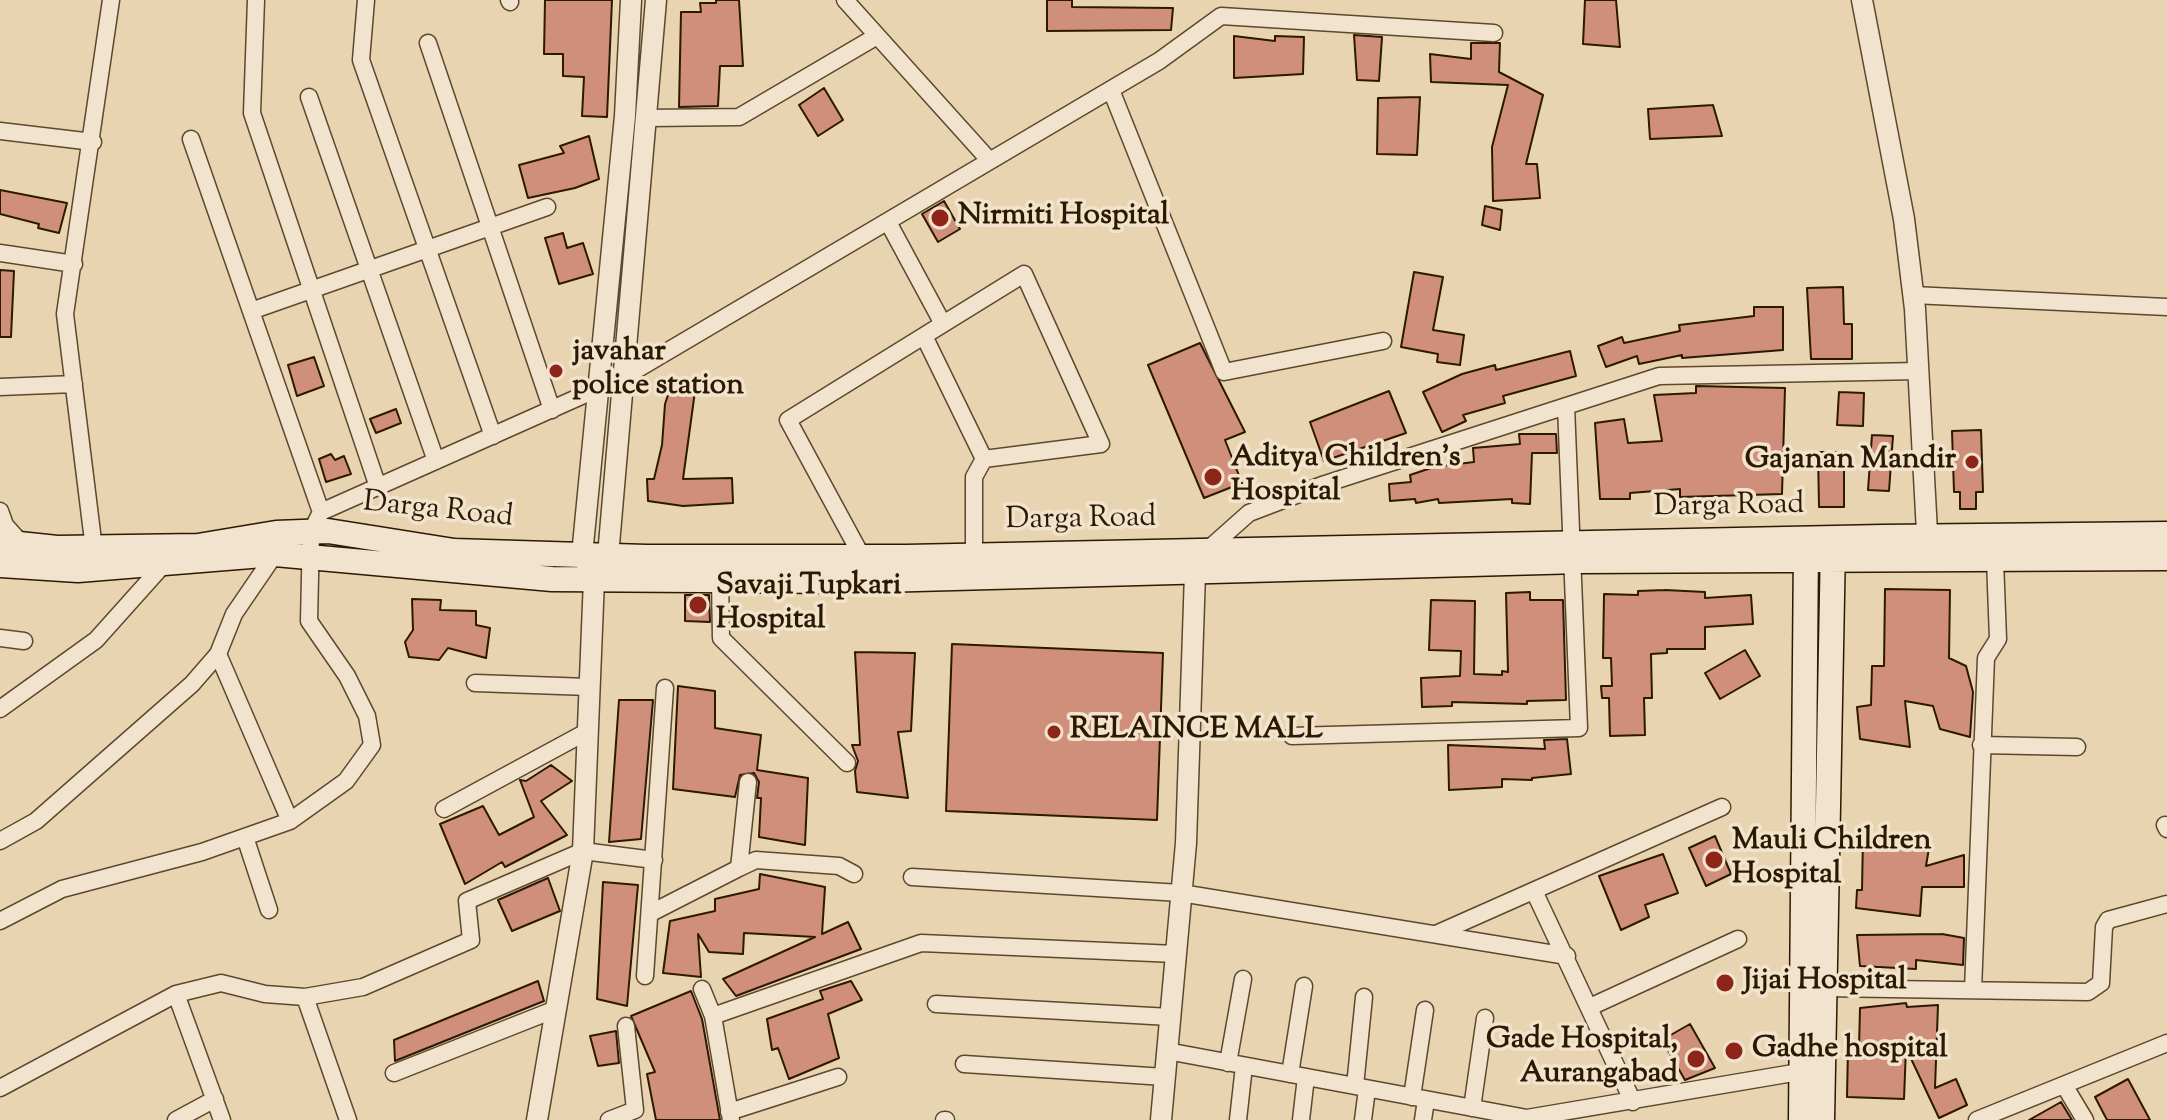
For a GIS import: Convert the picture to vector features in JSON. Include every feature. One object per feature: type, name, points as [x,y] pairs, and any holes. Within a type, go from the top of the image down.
[{"type":"main road","name":"Darga Road","points":[[0,565],[198,546],[276,533],[316,522],[328,531],[454,551],[867,569],[1195,573],[1572,553]]},
{"type":"main road","name":"Darga Road","points":[[11,543],[95,558],[164,564],[275,554],[552,579],[720,580],[867,569],[974,555],[1205,550],[1572,553],[1806,550],[1927,536],[2167,534]]},
{"type":"main road","name":"Darga Road","points":[[1833,549],[1928,561],[2167,558]]},
{"type":"main road","points":[[1801,1120],[1825,988],[1833,549]]},
{"type":"main road","points":[[1806,550],[1803,807],[1812,1070],[1822,1120]]},
{"type":"main road","points":[[1803,807],[1828,808]]},
{"type":"street","points":[[95,558],[65,314],[93,142],[111,0]]},
{"type":"street","points":[[256,0],[252,113],[378,487]]},
{"type":"street","points":[[366,0],[361,60],[430,249],[493,436]]},
{"type":"street","points":[[537,1120],[583,851],[594,579],[608,556],[656,0]]},
{"type":"street","points":[[845,0],[990,161]]},
{"type":"street","points":[[1862,0],[1904,219],[1913,295],[1928,561]]},
{"type":"street","points":[[594,579],[582,555],[625,116],[632,1]]},
{"type":"street","points":[[316,522],[378,487],[624,377],[1159,61],[1222,8],[1494,33]]},
{"type":"street","points":[[647,118],[739,117],[877,36]]},
{"type":"street","points":[[428,43],[552,410]]},
{"type":"street","points":[[1111,90],[1224,372],[1383,341]]},
{"type":"street","points":[[309,97],[436,461]]},
{"type":"street","points":[[0,131],[93,142]]},
{"type":"street","points":[[0,921],[62,889],[202,852],[290,821],[346,781],[372,745],[367,716],[347,676],[309,621],[308,557],[316,522],[251,311],[191,139]]},
{"type":"street","points":[[251,311],[547,207]]},
{"type":"street","points":[[888,222],[943,324]]},
{"type":"street","points":[[0,253],[74,264]]},
{"type":"street","points":[[867,569],[788,420],[1024,274],[1101,444],[984,459]]},
{"type":"street","points":[[1913,295],[2167,307]]},
{"type":"street","points":[[924,336],[984,459]]},
{"type":"street","points":[[1161,1120],[1181,893],[1195,573],[1205,550],[1249,513],[1659,376],[1919,371]]},
{"type":"street","points":[[0,387],[74,384]]},
{"type":"street","points":[[1292,736],[1579,728],[1566,406]]},
{"type":"street","points":[[974,555],[974,477],[984,459]]},
{"type":"street","points":[[0,511],[11,543]]},
{"type":"street","points":[[0,841],[36,821],[192,684],[218,654],[234,614],[275,554]]},
{"type":"street","points":[[1973,990],[1986,658],[1998,639],[1995,560]]},
{"type":"street","points":[[0,709],[96,640],[164,564]]},
{"type":"street","points":[[720,580],[721,638],[847,763]]},
{"type":"street","points":[[0,638],[24,641]]},
{"type":"street","points":[[218,654],[290,821]]},
{"type":"street","points":[[475,683],[589,687]]},
{"type":"street","points":[[645,976],[665,688]]},
{"type":"street","points":[[444,809],[588,731]]},
{"type":"street","points":[[1981,745],[2077,747]]},
{"type":"street","points":[[739,868],[748,782]]},
{"type":"street","points":[[1435,935],[1722,807]]},
{"type":"street","points":[[245,837],[269,910]]},
{"type":"street","points":[[1,1085],[176,994],[221,983],[265,994],[305,997],[363,987],[471,940],[467,901],[583,851],[654,860]]},
{"type":"street","points":[[651,913],[756,860],[839,866],[854,874]]},
{"type":"street","points":[[912,877],[1181,893],[1567,956]]},
{"type":"street","points":[[1534,891],[1633,1102]]},
{"type":"street","points":[[1825,988],[2088,992],[2097,989],[2101,983],[2104,927],[2108,920],[2167,904]]},
{"type":"street","points":[[1590,1007],[1738,939]]},
{"type":"street","points":[[713,1016],[921,943],[1176,954]]},
{"type":"street","points":[[1238,1120],[1236,1064],[1243,979]]},
{"type":"street","points":[[1301,1120],[1298,1076],[1304,986]]},
{"type":"street","points":[[702,989],[713,1016],[730,1116],[838,1077]]},
{"type":"street","points":[[176,994],[222,1120]]},
{"type":"street","points":[[305,997],[348,1120]]},
{"type":"street","points":[[1363,1120],[1364,997]]},
{"type":"street","points":[[936,1004],[1170,1017]]},
{"type":"street","points":[[394,1073],[556,1009]]},
{"type":"street","points":[[1423,1120],[1419,1098],[1425,1010]]},
{"type":"street","points":[[1479,1113],[1485,1018]]},
{"type":"street","points":[[609,1120],[635,1110],[626,1026]]},
{"type":"street","points":[[1977,1120],[2167,1043]]},
{"type":"street","points":[[1167,1051],[1419,1098],[1479,1113],[1527,1118],[1812,1070]]},
{"type":"street","points":[[964,1064],[1165,1077]]},
{"type":"street","points":[[2064,1085],[2085,1120]]},
{"type":"street","points":[[176,1120],[215,1099]]},
{"type":"building","points":[[545,0],[612,0],[607,117],[582,116],[584,77],[563,76],[563,54],[544,54]]},
{"type":"building","points":[[716,0],[739,0],[743,66],[720,66],[718,106],[679,107],[681,12],[701,12],[700,3],[716,3]]},
{"type":"building","points":[[1047,0],[1072,0],[1072,7],[1173,8],[1171,30],[1047,31]]},
{"type":"building","points":[[1585,0],[1616,0],[1620,47],[1583,44]]},
{"type":"building","points":[[1354,35],[1382,37],[1379,81],[1357,80]]},
{"type":"building","points":[[1234,36],[1275,41],[1275,36],[1304,37],[1303,74],[1234,78]]},
{"type":"building","points":[[1471,43],[1500,43],[1499,72],[1543,95],[1526,164],[1537,164],[1540,198],[1493,201],[1492,147],[1508,85],[1431,82],[1430,54],[1471,59]]},
{"type":"building","points":[[824,88],[843,120],[818,136],[799,105]]},
{"type":"building","points":[[1420,97],[1417,155],[1377,154],[1378,98]]},
{"type":"building","points":[[1713,105],[1722,136],[1650,139],[1648,109]]},
{"type":"building","points":[[589,136],[599,179],[575,188],[528,198],[519,165],[564,153],[560,146]]},
{"type":"building","points":[[0,190],[67,203],[59,233],[38,228],[39,224],[0,214]]},
{"type":"building","points":[[944,201],[960,229],[938,242],[922,214]]},
{"type":"building","points":[[1485,206],[1502,210],[1500,230],[1482,225]]},
{"type":"building","points":[[563,233],[567,248],[583,243],[593,274],[559,284],[545,238]]},
{"type":"building","points":[[0,270],[14,271],[11,337],[0,337]]},
{"type":"building","points":[[1414,272],[1443,277],[1433,330],[1464,335],[1460,365],[1437,362],[1438,354],[1401,347]]},
{"type":"building","points":[[1843,287],[1844,324],[1852,324],[1852,359],[1811,359],[1807,288]]},
{"type":"building","points":[[1754,307],[1783,307],[1783,350],[1682,358],[1682,355],[1639,364],[1637,356],[1606,367],[1598,346],[1622,337],[1624,343],[1680,331],[1679,325],[1754,316]]},
{"type":"building","points":[[1200,343],[1245,432],[1225,440],[1242,483],[1204,498],[1148,365]]},
{"type":"building","points":[[1570,351],[1576,376],[1503,396],[1505,403],[1463,415],[1466,421],[1442,432],[1423,392],[1462,374],[1495,365],[1496,370]]},
{"type":"building","points":[[314,357],[324,386],[297,396],[288,365]]},
{"type":"building","points":[[673,380],[696,384],[683,479],[732,478],[733,503],[683,506],[648,501],[647,479],[654,479],[662,445],[665,404]]},
{"type":"building","points":[[1696,386],[1785,388],[1782,494],[1680,497],[1680,489],[1630,493],[1630,499],[1600,499],[1595,423],[1624,419],[1628,443],[1662,441],[1654,395],[1696,393]]},
{"type":"building","points":[[1389,391],[1406,433],[1324,461],[1310,422]]},
{"type":"building","points":[[1839,392],[1864,393],[1863,426],[1837,425]]},
{"type":"building","points":[[396,409],[401,423],[376,433],[370,419]]},
{"type":"building","points":[[1981,430],[1983,492],[1976,492],[1976,509],[1960,509],[1960,492],[1954,492],[1952,431]]},
{"type":"building","points":[[1519,434],[1556,434],[1557,453],[1532,453],[1530,504],[1512,503],[1512,499],[1439,503],[1438,499],[1416,503],[1415,499],[1390,501],[1389,484],[1411,482],[1410,475],[1434,467],[1474,462],[1473,448],[1520,444]]},
{"type":"building","points":[[1872,435],[1893,436],[1889,491],[1868,490]]},
{"type":"building","points":[[1818,452],[1844,452],[1844,507],[1819,507]]},
{"type":"building","points":[[331,454],[335,460],[344,456],[351,474],[326,482],[319,459]]},
{"type":"building","points":[[1885,589],[1950,590],[1949,658],[1966,666],[1973,692],[1970,737],[1940,729],[1933,706],[1905,701],[1910,747],[1860,739],[1857,707],[1871,705],[1872,666],[1884,666]]},
{"type":"building","points":[[1638,591],[1705,592],[1705,598],[1751,595],[1753,624],[1705,627],[1705,649],[1667,649],[1667,653],[1651,654],[1652,698],[1644,698],[1645,735],[1610,736],[1609,698],[1602,698],[1601,686],[1612,686],[1611,658],[1603,658],[1604,594],[1638,595]]},
{"type":"building","points":[[1530,592],[1530,600],[1563,600],[1566,700],[1527,701],[1527,704],[1452,702],[1452,706],[1422,707],[1421,678],[1460,676],[1461,651],[1429,650],[1431,600],[1475,601],[1474,674],[1502,675],[1502,671],[1508,672],[1506,593]]},
{"type":"building","points":[[685,595],[709,595],[710,622],[685,621]]},
{"type":"building","points":[[412,599],[441,600],[440,610],[476,611],[476,625],[490,628],[486,658],[448,648],[439,660],[409,657],[405,642],[413,630]]},
{"type":"building","name":"RELAINCE MALL","points":[[952,644],[1163,653],[1157,820],[946,811]]},
{"type":"building","points":[[1745,650],[1760,676],[1720,699],[1705,673]]},
{"type":"building","points":[[855,652],[915,653],[911,731],[898,732],[908,798],[857,792],[855,771],[858,761],[852,745],[860,745]]},
{"type":"building","points":[[678,686],[715,691],[715,728],[761,735],[757,770],[808,778],[805,845],[759,837],[761,798],[757,798],[759,782],[754,773],[740,775],[735,797],[673,789]]},
{"type":"building","points":[[619,700],[653,700],[641,839],[609,842]]},
{"type":"building","points":[[1567,739],[1571,774],[1532,780],[1502,779],[1502,787],[1449,790],[1448,745],[1545,749],[1544,740]]},
{"type":"building","points":[[551,765],[572,781],[541,801],[567,835],[505,867],[502,862],[465,884],[440,824],[483,806],[499,835],[534,817],[520,780],[526,781]]},
{"type":"building","points":[[1715,836],[1731,874],[1706,886],[1689,848]]},
{"type":"building","points":[[1863,836],[1930,842],[1926,866],[1964,855],[1964,887],[1922,887],[1920,916],[1856,908],[1857,890],[1862,890]]},
{"type":"building","points":[[1663,854],[1678,893],[1645,905],[1649,917],[1621,930],[1599,876]]},
{"type":"building","points":[[760,874],[825,887],[822,934],[848,922],[861,949],[736,996],[723,979],[815,937],[744,933],[743,954],[709,952],[698,934],[701,977],[663,973],[670,921],[715,911],[715,899],[759,889]]},
{"type":"building","points":[[548,878],[560,911],[512,931],[498,900]]},
{"type":"building","points":[[603,882],[638,885],[627,1006],[597,999]]},
{"type":"building","points":[[1942,934],[1964,938],[1963,965],[1916,960],[1916,969],[1860,966],[1857,935]]},
{"type":"building","points":[[538,981],[544,1001],[395,1061],[394,1040]]},
{"type":"building","points":[[851,981],[862,1000],[828,1014],[839,1058],[789,1079],[778,1048],[772,1050],[767,1019],[823,999],[820,991]]},
{"type":"building","points":[[691,991],[702,1019],[720,1120],[656,1120],[647,1074],[655,1072],[631,1016]]},
{"type":"building","points":[[1906,1003],[1907,1007],[1938,1005],[1935,1088],[1956,1079],[1967,1105],[1939,1118],[1906,1048],[1904,1099],[1847,1097],[1848,1048],[1859,1048],[1860,1008]]},
{"type":"building","points":[[1690,1024],[1715,1068],[1685,1080],[1662,1040]]},
{"type":"building","points":[[616,1031],[619,1063],[598,1066],[590,1036]]},
{"type":"building","points":[[2128,1079],[2150,1120],[2107,1120],[2095,1097]]},
{"type":"building","points":[[2061,1102],[2072,1120],[2029,1120]]},
{"type":"place","name":"Nirmiti Hospital","points":[[940,218]]},
{"type":"place","name":"javahar police station","points":[[556,371]]},
{"type":"place","name":"Gajanan Mandir","points":[[1972,462]]},
{"type":"place","name":"Aditya Children's Hospital","points":[[1213,477]]},
{"type":"place","name":"Savaji Tupkari Hospital","points":[[698,605]]},
{"type":"place","name":"RELAINCE MALL","points":[[1054,732]]},
{"type":"place","name":"Mauli Children Hospital","points":[[1714,860]]},
{"type":"place","name":"Jijai Hospital","points":[[1725,983]]},
{"type":"place","name":"Gadhe hospital","points":[[1734,1051]]},
{"type":"place","name":"Gade Hospital, Aurangabad","points":[[1696,1059]]}]
